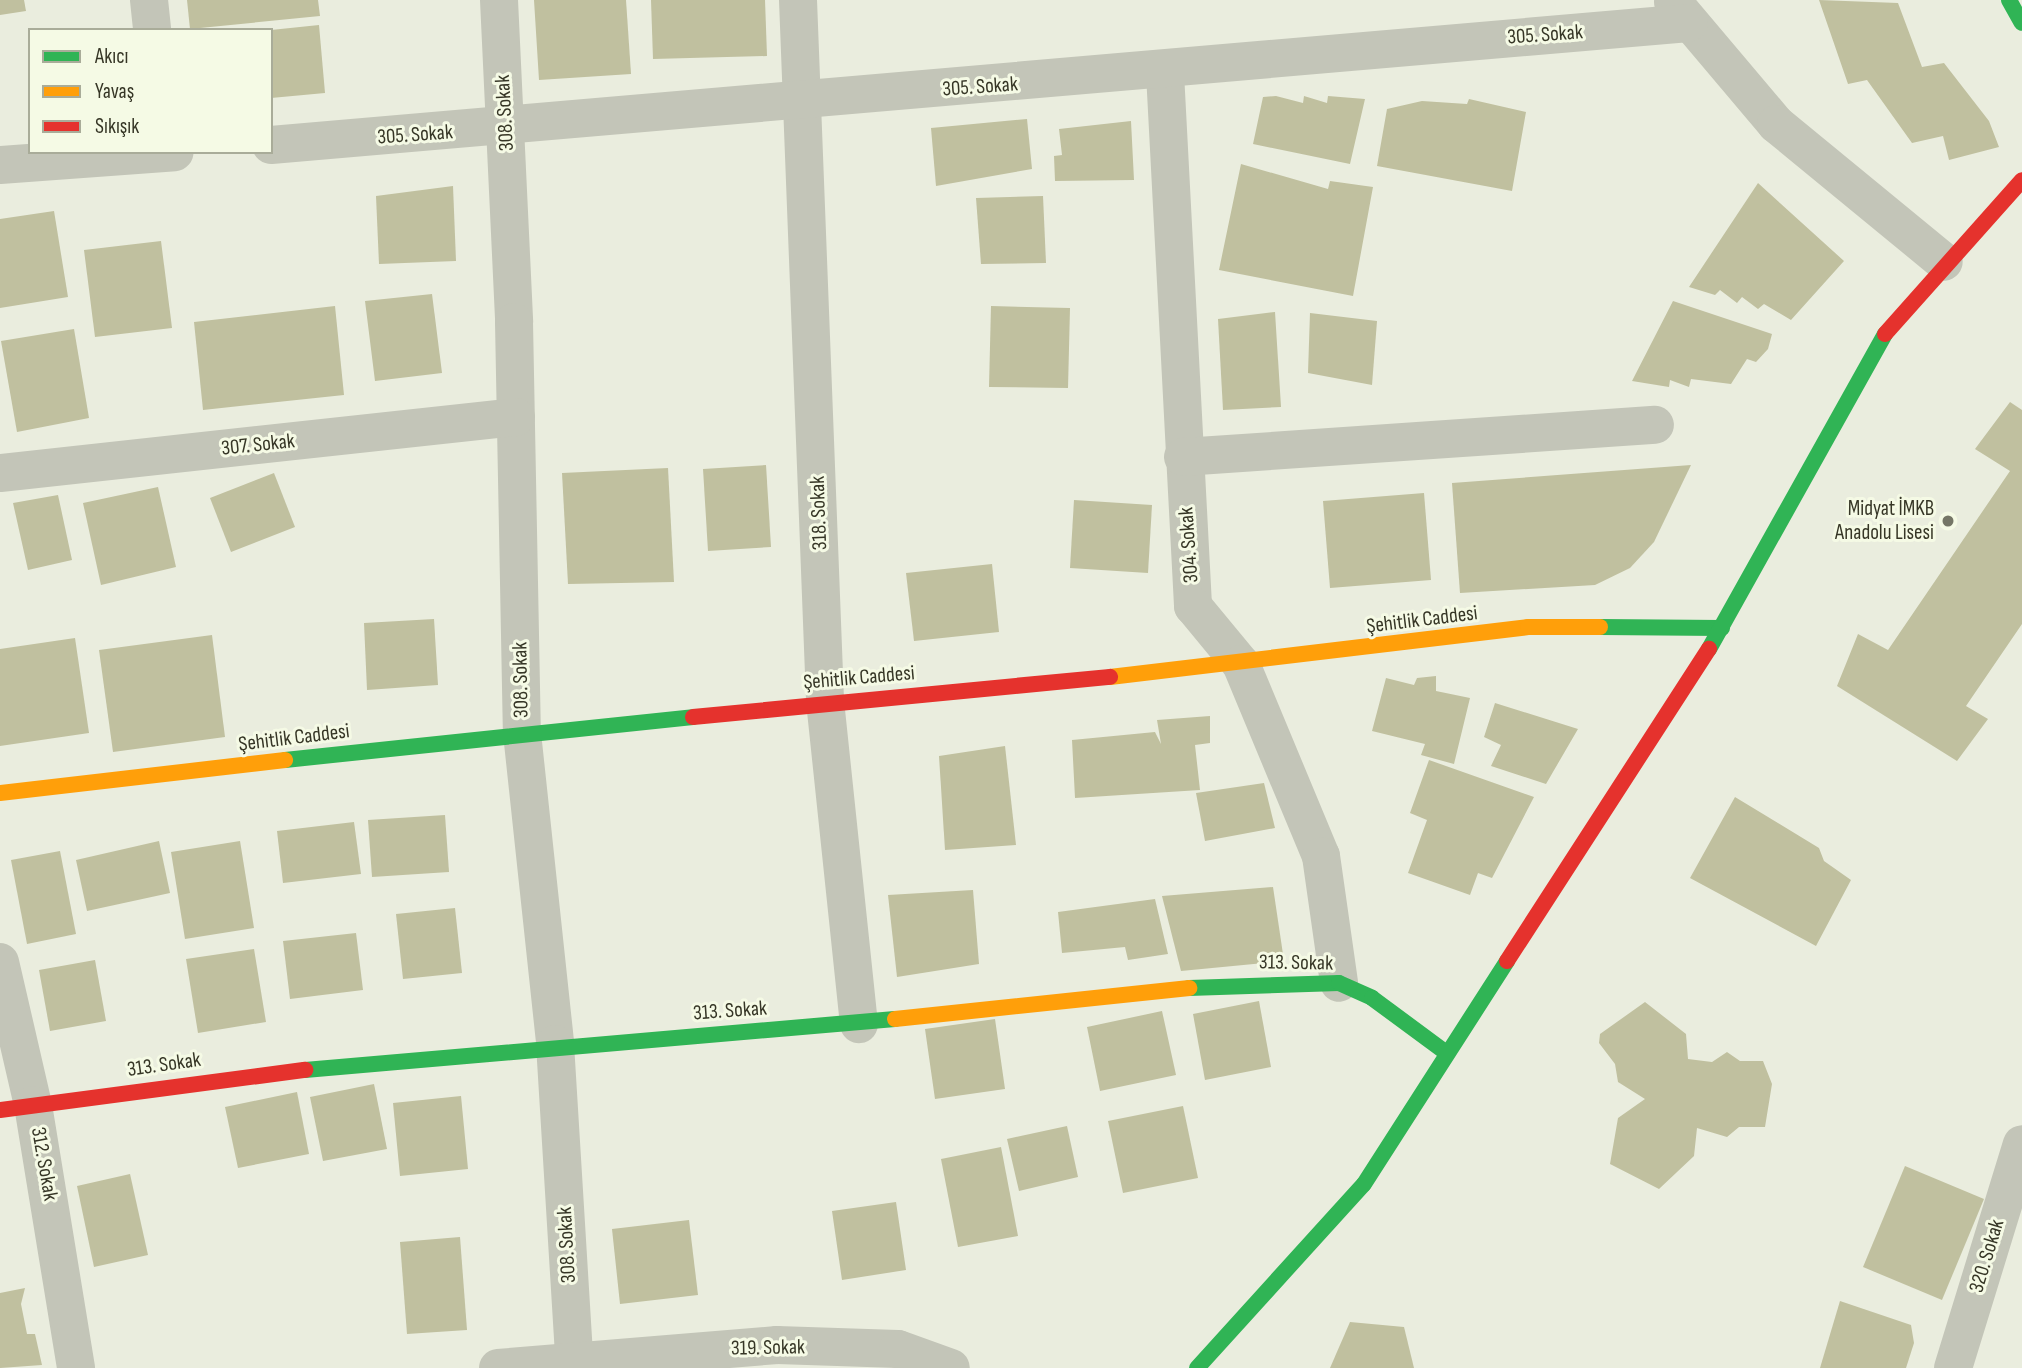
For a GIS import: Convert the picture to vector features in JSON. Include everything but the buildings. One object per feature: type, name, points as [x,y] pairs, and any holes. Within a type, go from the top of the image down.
[{"type":"street","points":[[149,0],[152,28]]},
{"type":"street","name":"308. Sokak","points":[[499,0],[516,417],[522,733],[555,1044],[574,1358]]},
{"type":"street","name":"318. Sokak","points":[[798,0],[825,701],[859,1024]]},
{"type":"street","points":[[2009,0],[2022,23]]},
{"type":"street","points":[[1680,12],[1776,124],[1944,262]]},
{"type":"street","name":"305. Sokak","points":[[273,145],[506,129],[803,101],[1165,73],[1680,12]]},
{"type":"street","name":"304. Sokak","points":[[1165,73],[1179,256],[1183,457],[1193,606],[1241,664],[1321,856],[1339,983]]},
{"type":"street","points":[[0,165],[150,154]]},
{"type":"street","points":[[1197,1368],[1364,1184],[1444,1051],[1722,628],[1876,344],[1944,262],[2022,180]]},
{"type":"street","name":"307. Sokak","points":[[0,473],[516,417]]},
{"type":"street","points":[[1183,457],[1656,425]]},
{"type":"street","name":"Şehitlik Caddesi","points":[[0,793],[825,701],[1241,664],[1528,627],[1722,628]]},
{"type":"street","name":"312. Sokak","points":[[0,962],[17,1107],[76,1368]]},
{"type":"street","name":"313. Sokak","points":[[17,1107],[193,1081],[555,1044],[859,1024],[1047,998],[1339,983],[1372,998],[1444,1051]]},
{"type":"street","name":"320. Sokak","points":[[1953,1368],[2019,1166]]},
{"type":"street","name":"319. Sokak","points":[[498,1368],[574,1358],[776,1345],[898,1349],[951,1368]]},
{"type":"traffic: fast","points":[[2009,0],[2022,23]]},
{"type":"traffic: fast","points":[[1709,649],[1885,334]]},
{"type":"traffic: fast","points":[[1600,627],[1722,628]]},
{"type":"traffic: fast","points":[[285,760],[693,717]]},
{"type":"traffic: fast","points":[[1197,1368],[1364,1184],[1507,961]]},
{"type":"traffic: fast","points":[[1189,988],[1339,983],[1372,998],[1444,1051]]},
{"type":"traffic: fast","points":[[305,1070],[895,1019]]},
{"type":"traffic: slow","points":[[1110,677],[1528,627],[1600,627]]},
{"type":"traffic: slow","points":[[0,793],[285,760]]},
{"type":"traffic: slow","points":[[895,1019],[1189,988]]},
{"type":"traffic: jam","points":[[1885,334],[2022,180]]},
{"type":"traffic: jam","points":[[1507,961],[1709,649]]},
{"type":"traffic: jam","points":[[693,717],[1110,677]]},
{"type":"traffic: jam","points":[[0,1110],[305,1070]]},
{"type":"place","name":"Midyat İMKB Anadolu Lisesi","points":[[1948,521]]}]
